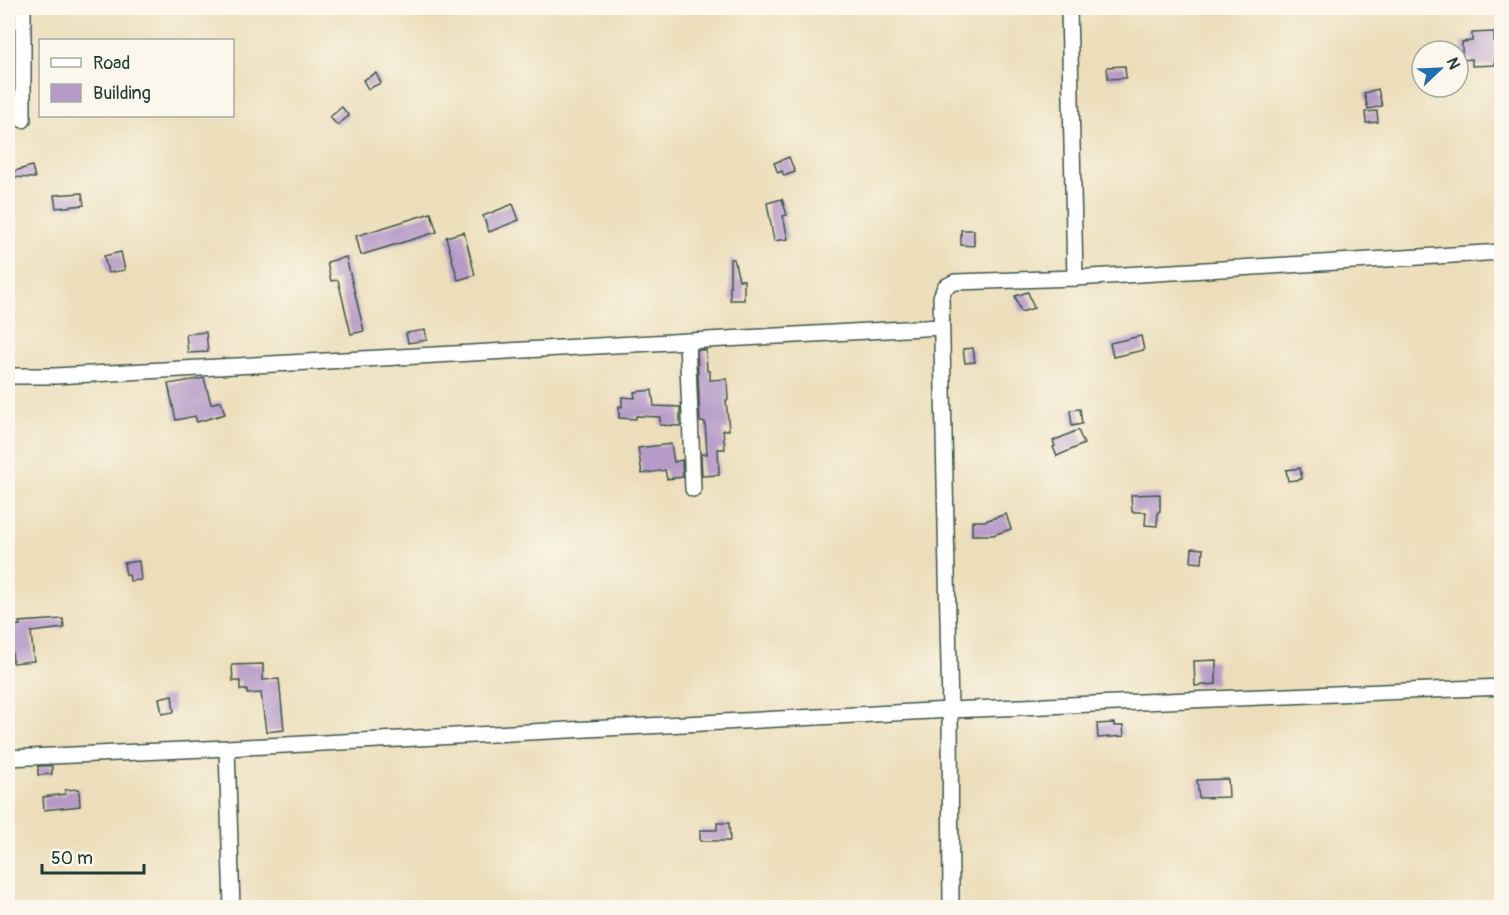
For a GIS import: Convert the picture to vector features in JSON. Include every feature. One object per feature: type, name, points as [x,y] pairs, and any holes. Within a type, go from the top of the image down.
[{"type":"street","points":[[23,8],[23,120]]},
{"type":"street","points":[[1070,8],[1075,278]]},
{"type":"street","points":[[951,908],[950,710],[941,327],[941,297],[945,287],[955,282],[1075,278],[1502,252]]},
{"type":"street","points":[[8,376],[55,376],[941,327]]},
{"type":"street","points":[[687,341],[693,489]]},
{"type":"street","points":[[8,758],[950,710],[1502,687]]},
{"type":"street","points":[[226,748],[232,908]]},
{"type":"building","points":[[1494,32],[1495,65],[1472,66],[1470,41],[1472,41],[1472,33]]},
{"type":"building","points":[[1125,66],[1126,78],[1108,79],[1107,67]]},
{"type":"building","points":[[376,73],[381,83],[368,89],[363,80]]},
{"type":"building","points":[[1378,89],[1382,106],[1368,109],[1364,93]]},
{"type":"building","points":[[342,107],[349,116],[337,125],[330,117]]},
{"type":"building","points":[[1377,111],[1378,122],[1366,123],[1365,112]]},
{"type":"building","points":[[789,157],[795,172],[784,176],[782,171],[778,173],[774,163]]},
{"type":"building","points":[[32,166],[35,178],[8,177],[8,173]]},
{"type":"building","points":[[82,193],[84,205],[56,208],[54,195]]},
{"type":"building","points":[[782,199],[787,215],[783,216],[788,239],[774,241],[767,203]]},
{"type":"building","points":[[513,204],[519,220],[489,232],[483,216]]},
{"type":"building","points":[[431,213],[437,232],[361,255],[356,236]]},
{"type":"building","points":[[961,230],[974,230],[974,246],[961,245]]},
{"type":"building","points":[[464,232],[475,275],[458,280],[446,237]]},
{"type":"building","points":[[121,252],[125,270],[108,273],[104,256]]},
{"type":"building","points":[[346,257],[364,331],[351,334],[338,280],[331,281],[327,262]]},
{"type":"building","points":[[730,259],[734,259],[739,280],[744,280],[744,300],[730,300]]},
{"type":"building","points":[[1028,292],[1034,308],[1021,312],[1015,296]]},
{"type":"building","points":[[425,330],[427,340],[408,343],[406,333]]},
{"type":"building","points":[[206,332],[208,352],[188,353],[186,334]]},
{"type":"building","points":[[1141,336],[1144,350],[1113,357],[1110,343]]},
{"type":"building","points":[[973,348],[975,362],[965,363],[963,349]]},
{"type":"building","points":[[697,350],[706,350],[710,380],[727,379],[728,400],[726,400],[729,430],[723,430],[725,449],[718,449],[719,475],[702,476],[701,454],[707,454],[705,422],[700,422]]},
{"type":"building","points":[[204,378],[211,404],[221,401],[225,414],[197,422],[195,416],[176,420],[168,384]]},
{"type":"building","points":[[652,390],[654,406],[680,407],[680,426],[660,425],[660,417],[619,418],[622,397],[635,398],[634,392]]},
{"type":"building","points":[[1080,409],[1082,424],[1072,426],[1070,410]]},
{"type":"building","points":[[1078,430],[1084,444],[1057,456],[1053,441]]},
{"type":"building","points":[[671,444],[674,462],[682,460],[683,477],[667,479],[665,470],[642,474],[638,448]]},
{"type":"building","points":[[1300,468],[1302,479],[1288,481],[1286,470]]},
{"type":"building","points":[[1160,494],[1157,526],[1145,525],[1146,512],[1132,512],[1131,495]]},
{"type":"building","points":[[1006,514],[1011,529],[993,535],[972,535],[972,521],[985,521]]},
{"type":"building","points":[[1192,548],[1203,549],[1202,563],[1191,562]]},
{"type":"building","points":[[139,561],[141,580],[130,581],[129,575],[126,575],[124,563]]},
{"type":"building","points":[[63,619],[64,628],[31,632],[34,661],[13,663],[10,626],[20,625],[19,622]]},
{"type":"building","points":[[1216,660],[1216,684],[1195,686],[1194,661]]},
{"type":"building","points":[[263,664],[263,680],[279,679],[284,730],[266,732],[261,693],[247,694],[247,690],[240,690],[240,681],[233,681],[232,665]]},
{"type":"building","points":[[172,695],[174,712],[162,714],[159,698]]},
{"type":"building","points":[[1114,723],[1114,726],[1123,726],[1124,736],[1098,738],[1097,724]]},
{"type":"building","points":[[38,766],[52,766],[52,774],[38,775]]},
{"type":"building","points":[[1228,779],[1229,797],[1199,798],[1197,780]]},
{"type":"building","points":[[79,789],[80,806],[44,810],[43,797],[65,794],[65,790]]},
{"type":"building","points":[[717,823],[729,823],[730,841],[700,841],[700,830],[717,830]]}]
